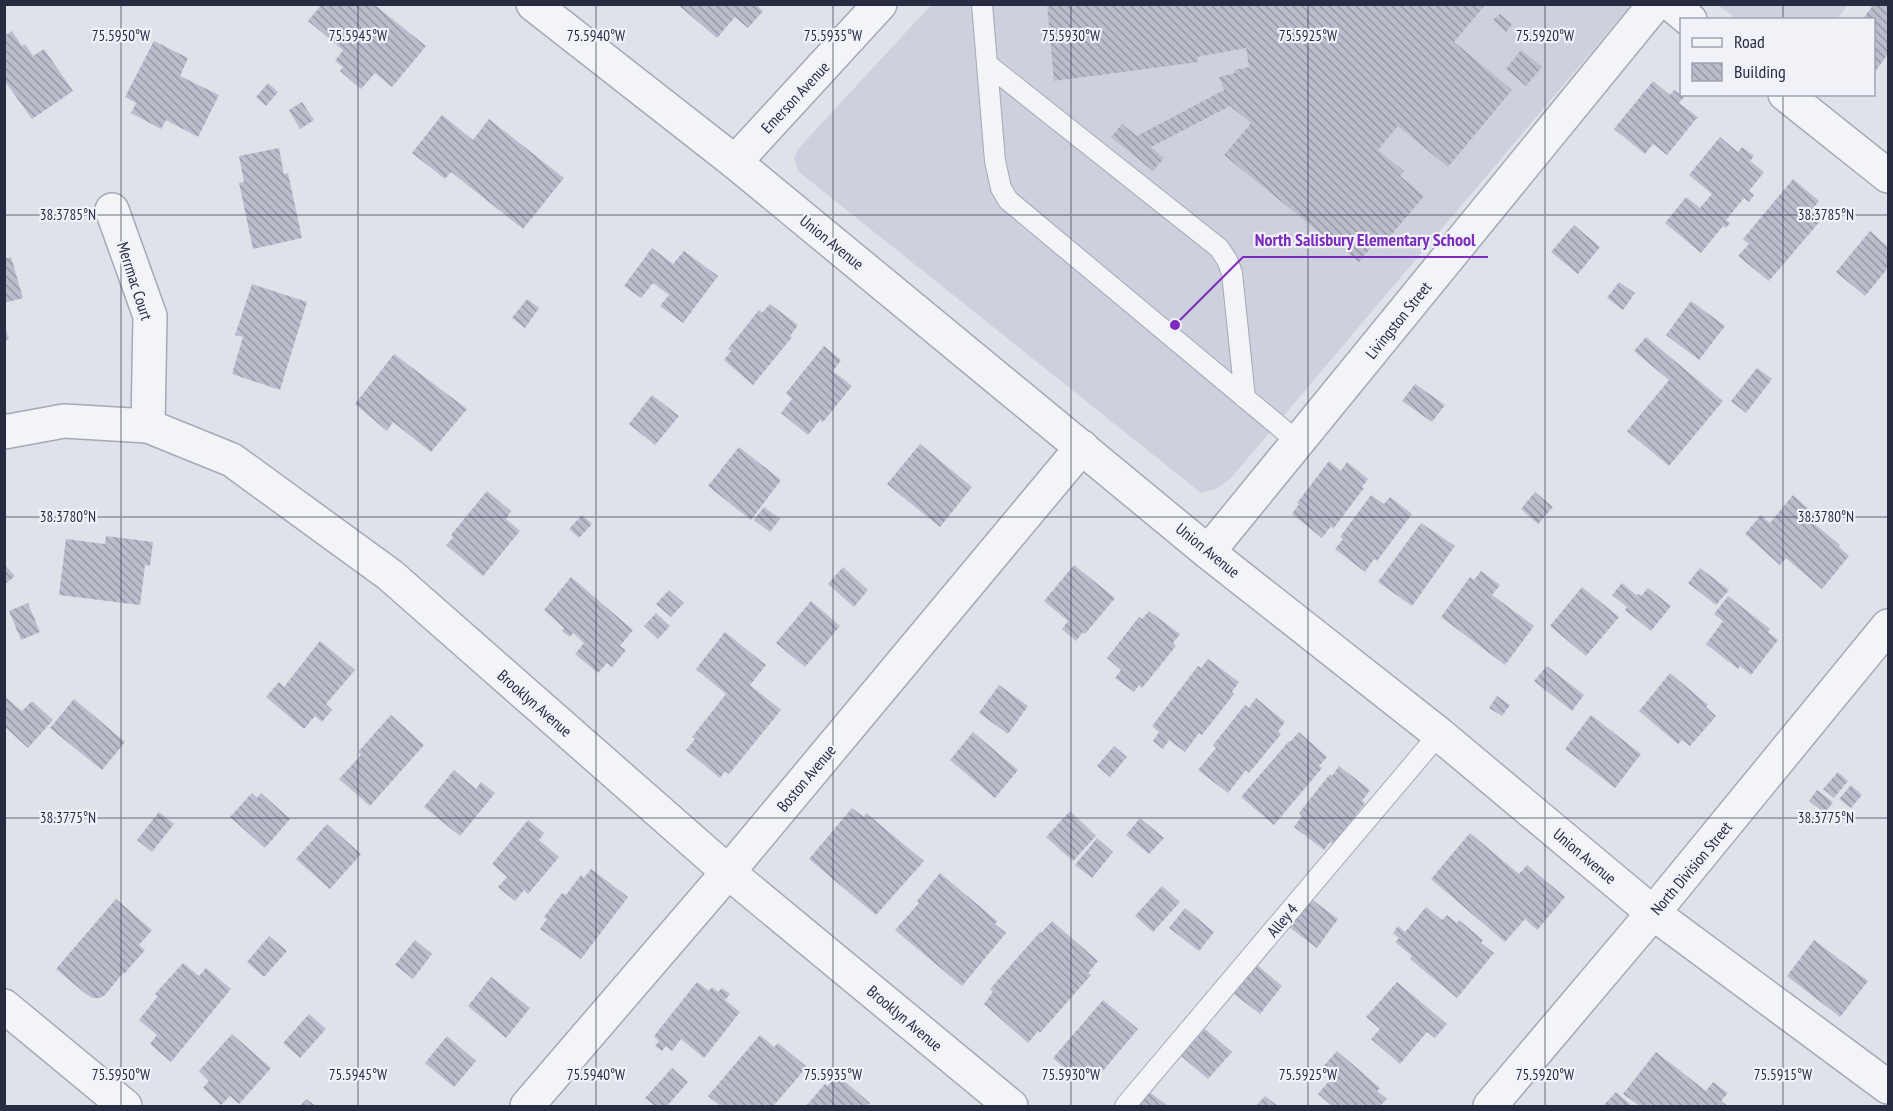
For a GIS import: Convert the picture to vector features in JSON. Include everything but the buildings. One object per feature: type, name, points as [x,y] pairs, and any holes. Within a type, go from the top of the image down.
[{"type":"street","name":"Union Avenue","points":[[533,4],[735,162],[1208,552],[1439,734],[1653,913],[1888,1087]]},
{"type":"street","name":"Emerson Avenue","points":[[735,162],[880,4]]},
{"type":"street","name":"Livingston Street","points":[[1208,552],[1655,4]]},
{"type":"street","points":[[1671,4],[1688,18]]},
{"type":"street","points":[[1788,96],[1888,176]]},
{"type":"street","name":"Merrmac Court","points":[[111,210],[150,316],[148,426]]},
{"type":"street","name":"Brooklyn Avenue","points":[[4,432],[64,421],[148,426],[232,460],[390,575],[728,872],[1011,1107]]},
{"type":"street","name":"Boston Avenue","points":[[527,1107],[728,872],[1083,447]]},
{"type":"street","name":"North Division Street","points":[[1490,1107],[1653,913],[1888,626]]},
{"type":"street","points":[[4,1006],[125,1107]]},
{"type":"lane","points":[[982,4],[996,167],[1001,188],[1008,200],[1298,442]]},
{"type":"lane","points":[[987,64],[1219,248],[1232,273],[1245,398]]},
{"type":"lane","name":"Alley 4","points":[[1125,1107],[1439,734]]},
{"type":"shaded area","points":[[931,5],[1631,5],[1231,478],[1216,489],[1201,493],[799,172],[794,159],[798,149]]},
{"type":"shaded area","points":[[1718,5],[1848,5],[1838,18],[1736,18]]},
{"type":"place","name":"North Salisbury Elementary School","points":[[1175,325]]}]
